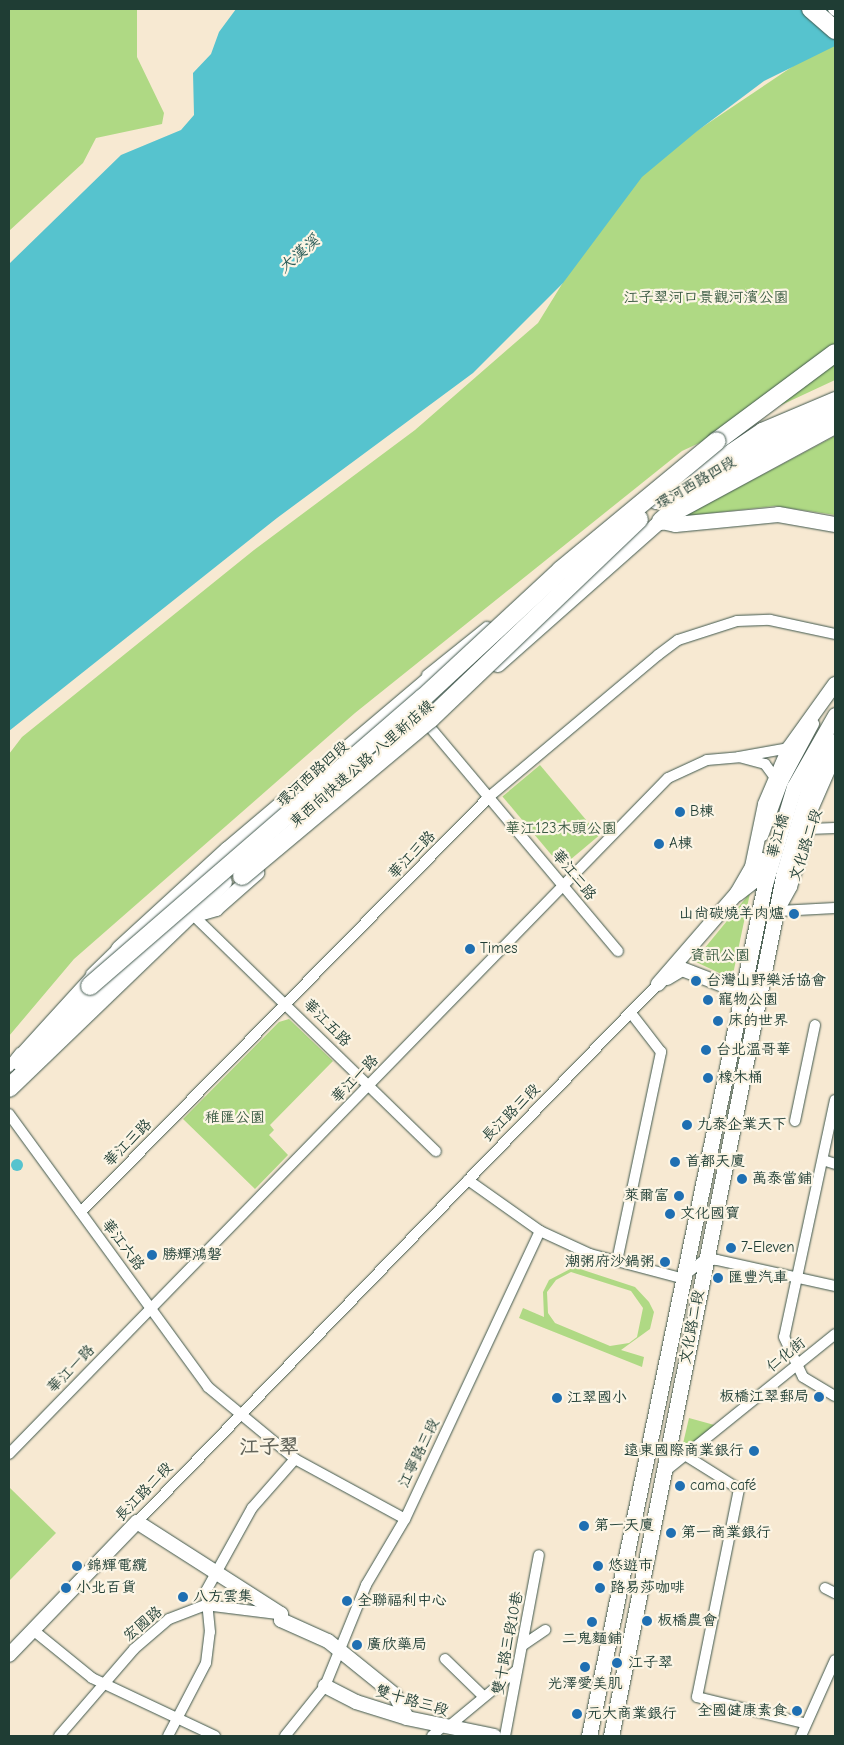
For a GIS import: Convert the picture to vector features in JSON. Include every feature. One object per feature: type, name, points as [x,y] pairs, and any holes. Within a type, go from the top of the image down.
[{"type":"highway","points":[[811,9],[835,30]]},
{"type":"highway","points":[[825,9],[835,18]]},
{"type":"highway","points":[[733,456],[835,353]]},
{"type":"highway","points":[[655,514],[675,505],[835,369]]},
{"type":"highway","points":[[733,456],[835,409]]},
{"type":"highway","points":[[733,456],[835,414]]},
{"type":"highway","name":"東西向快速公路 八里新店線","points":[[9,1088],[214,890],[404,730],[626,530],[733,456]]},
{"type":"highway","name":"東西向快速公路 八里新店線","points":[[9,1072],[90,986],[423,698],[561,570],[733,456]]},
{"type":"highway","points":[[197,916],[430,719],[626,530]]},
{"type":"highway","points":[[90,986],[105,965],[162,910],[400,706],[487,627]]},
{"type":"main road","name":"環河西路四段","points":[[733,456],[726,451],[762,430],[835,399]]},
{"type":"main road","name":"環河西路四段","points":[[9,1077],[187,908],[564,573],[655,514],[835,427]]},
{"type":"main road","name":"環河西路四段","points":[[487,627],[623,516],[655,514]]},
{"type":"main road","name":"環河西路四段","points":[[197,916],[216,908],[429,726],[450,704],[655,514]]},
{"type":"main road","points":[[655,514],[675,524],[717,518],[778,514],[835,524]]},
{"type":"main road","points":[[756,853],[766,804],[789,748],[835,684]]},
{"type":"main road","points":[[738,893],[756,878],[796,763],[835,703]]},
{"type":"main road","name":"環河西路四段","points":[[9,1099],[70,1032],[197,916],[217,890],[385,748],[450,704]]},
{"type":"main road","name":"華江橋","points":[[747,968],[783,816],[806,760],[835,715]]},
{"type":"main road","name":"文化路二段","points":[[611,1736],[758,994],[777,915],[794,830],[808,790],[835,741]]},
{"type":"main road","name":"長江路三段","points":[[658,984],[712,925],[738,893],[756,853]]},
{"type":"main road","points":[[701,974],[689,957],[712,925]]},
{"type":"main road","name":"文化路二段","points":[[588,1736],[681,1278],[747,968]]},
{"type":"main road","points":[[658,984],[678,969],[701,974],[741,992],[758,994]]},
{"type":"main road","points":[[137,1522],[281,1614],[281,1620],[328,1641],[336,1650],[395,1695],[407,1718]]},
{"type":"main road","name":"長江路二段","points":[[9,1655],[137,1522]]},
{"type":"main road","name":"雙十路三段","points":[[325,1686],[356,1702],[407,1718],[440,1731],[494,1736]]},
{"type":"street","points":[[733,456],[835,405]]},
{"type":"street","points":[[733,456],[835,419]]},
{"type":"street","points":[[655,514],[790,511],[835,519]]},
{"type":"street","points":[[655,514],[678,531],[776,519],[835,530]]},
{"type":"street","name":"華江三路","points":[[80,1212],[490,796],[678,640],[737,621],[770,620],[835,634]]},
{"type":"street","name":"環河西路四段","points":[[9,1067],[85,980],[173,894],[487,627]]},
{"type":"street","name":"華江三路","points":[[820,630],[835,642]]},
{"type":"street","points":[[756,853],[793,759],[835,695]]},
{"type":"street","name":"華江二路","points":[[429,726],[490,796],[618,951]]},
{"type":"street","name":"華江一路","points":[[9,1454],[369,1087],[668,778],[707,760],[739,757],[789,748]]},
{"type":"street","name":"華江一路","points":[[739,757],[765,764],[776,779]]},
{"type":"street","points":[[835,759],[807,821],[777,915],[835,908]]},
{"type":"street","name":"文化路二段","points":[[777,915],[792,887],[809,829],[835,770]]},
{"type":"street","points":[[809,829],[835,828]]},
{"type":"street","name":"華江五路","points":[[197,916],[436,1151]]},
{"type":"street","name":"長江路三段","points":[[302,1351],[658,984]]},
{"type":"street","points":[[617,1261],[661,1052],[631,1013]]},
{"type":"street","points":[[795,1121],[815,1025]]},
{"type":"street","points":[[835,1100],[799,1277],[784,1337],[796,1368],[835,1396]]},
{"type":"street","name":"華江六路","points":[[9,1114],[215,1392],[295,1459],[404,1519]]},
{"type":"street","points":[[823,1160],[835,1164]]},
{"type":"street","points":[[468,1180],[540,1231],[617,1261],[681,1278],[705,1259],[835,1286]]},
{"type":"street","name":"江寧路三段","points":[[325,1686],[336,1650],[366,1585],[404,1519],[540,1231]]},
{"type":"street","name":"仁化街","points":[[662,1474],[688,1457],[835,1334]]},
{"type":"street","name":"長江路二段","points":[[137,1522],[302,1351]]},
{"type":"street","points":[[688,1457],[739,1489],[697,1697],[804,1723]]},
{"type":"street","points":[[168,1736],[180,1717],[210,1646],[205,1605],[215,1573],[252,1508],[295,1459]]},
{"type":"street","name":"雙十路三段10巷","points":[[505,1736],[540,1554]]},
{"type":"street","points":[[826,1588],[835,1593]]},
{"type":"street","points":[[205,1605],[281,1614]]},
{"type":"street","name":"宏國路","points":[[59,1736],[104,1683],[162,1625],[205,1605]]},
{"type":"street","points":[[33,1630],[92,1678],[180,1717],[215,1736]]},
{"type":"street","points":[[523,1645],[545,1630]]},
{"type":"street","points":[[445,1659],[483,1696]]},
{"type":"street","points":[[801,1736],[804,1723],[835,1660]]},
{"type":"street","points":[[440,1731],[459,1722],[483,1696],[517,1670]]},
{"type":"street","points":[[285,1736],[325,1686]]},
{"type":"green space","points":[[9,9],[137,9],[137,57],[164,113],[162,124],[96,138],[83,163],[9,231]]},
{"type":"green space","name":"江子翠河口景觀河濱公園","points":[[835,38],[835,380],[682,451],[355,713],[74,959],[9,1036],[9,754],[22,737],[254,550],[415,430],[538,323],[628,177]]},
{"type":"green space","points":[[835,436],[835,515],[775,506],[685,516]]},
{"type":"green space","name":"華江123木頭公園","points":[[540,765],[599,835],[562,867],[502,796]]},
{"type":"green space","name":"資訊公園","points":[[750,893],[732,979],[694,961]]},
{"type":"green space","name":"稚匯公園","points":[[289,1019],[333,1061],[270,1125],[274,1130],[269,1135],[288,1155],[255,1189],[183,1119],[279,1022]]},
{"type":"green space","points":[[574,1267],[635,1287],[649,1302],[654,1312],[650,1329],[621,1350],[644,1357],[642,1367],[519,1318],[523,1308],[544,1317],[543,1292],[549,1280]],"holes":[[[571,1272],[631,1291],[643,1308],[637,1337],[629,1343],[610,1346],[555,1323],[548,1313],[547,1292],[556,1280]]]},
{"type":"green space","points":[[689,1418],[718,1426],[686,1451],[682,1448]]},
{"type":"green space","points":[[9,1487],[56,1533],[9,1581]]},
{"type":"water","name":"大漢溪","points":[[236,9],[835,9],[835,46],[764,81],[696,132],[642,177],[563,283],[473,373],[277,518],[9,731],[9,264],[121,155],[181,130],[194,115],[193,73],[211,54],[219,32]]},
{"type":"water","points":[[15,1159],[19,1159],[23,1165],[19,1171],[15,1171],[11,1167],[11,1163]]},
{"type":"place","name":"B棟","points":[[680,812]]},
{"type":"place","name":"A棟","points":[[659,844]]},
{"type":"place","name":"山尚碳燒羊肉爐","points":[[794,914]]},
{"type":"place","name":"Times","points":[[470,949]]},
{"type":"place","name":"台灣山野樂活協會","points":[[696,981]]},
{"type":"place","name":"寵物公園","points":[[708,1000]]},
{"type":"place","name":"床的世界","points":[[718,1021]]},
{"type":"place","name":"台北溫哥華","points":[[706,1050]]},
{"type":"place","name":"橡木桶","points":[[708,1078]]},
{"type":"place","name":"九泰企業天下","points":[[687,1125]]},
{"type":"place","name":"首都天廈","points":[[675,1162]]},
{"type":"place","name":"萬泰當鋪","points":[[742,1179]]},
{"type":"place","name":"萊爾富","points":[[679,1196]]},
{"type":"place","name":"文化國寶","points":[[670,1214]]},
{"type":"place","name":"7-Eleven","points":[[731,1248]]},
{"type":"place","name":"勝輝鴻磐","points":[[152,1255]]},
{"type":"place","name":"潮粥府沙鍋粥","points":[[665,1262]]},
{"type":"place","name":"匯豐汽車","points":[[718,1278]]},
{"type":"place","name":"板橋江翠郵局","points":[[819,1397]]},
{"type":"place","name":"江翠國小","points":[[557,1398]]},
{"type":"place","name":"遠東國際商業銀行","points":[[754,1451]]},
{"type":"place","name":"cama café","points":[[680,1486]]},
{"type":"place","name":"第一天廈","points":[[584,1526]]},
{"type":"place","name":"第一商業銀行","points":[[671,1533]]},
{"type":"place","name":"錦輝電纜","points":[[77,1566]]},
{"type":"place","name":"悠遊市","points":[[598,1566]]},
{"type":"place","name":"小北百貨","points":[[66,1588]]},
{"type":"place","name":"路易莎咖啡","points":[[600,1588]]},
{"type":"place","name":"八方雲集","points":[[183,1597]]},
{"type":"place","name":"全聯福利中心","points":[[347,1601]]},
{"type":"place","name":"板橋農會","points":[[647,1621]]},
{"type":"place","name":"二鬼麵鋪","points":[[592,1622]]},
{"type":"place","name":"廣欣藥局","points":[[357,1645]]},
{"type":"place","name":"江子翠","points":[[617,1663]]},
{"type":"place","name":"光澤愛美肌","points":[[585,1667]]},
{"type":"place","name":"全國健康素食","points":[[797,1711]]},
{"type":"place","name":"元大商業銀行","points":[[577,1714]]},
{"type":"district","name":"江子翠","points":[[269,1446]]}]
